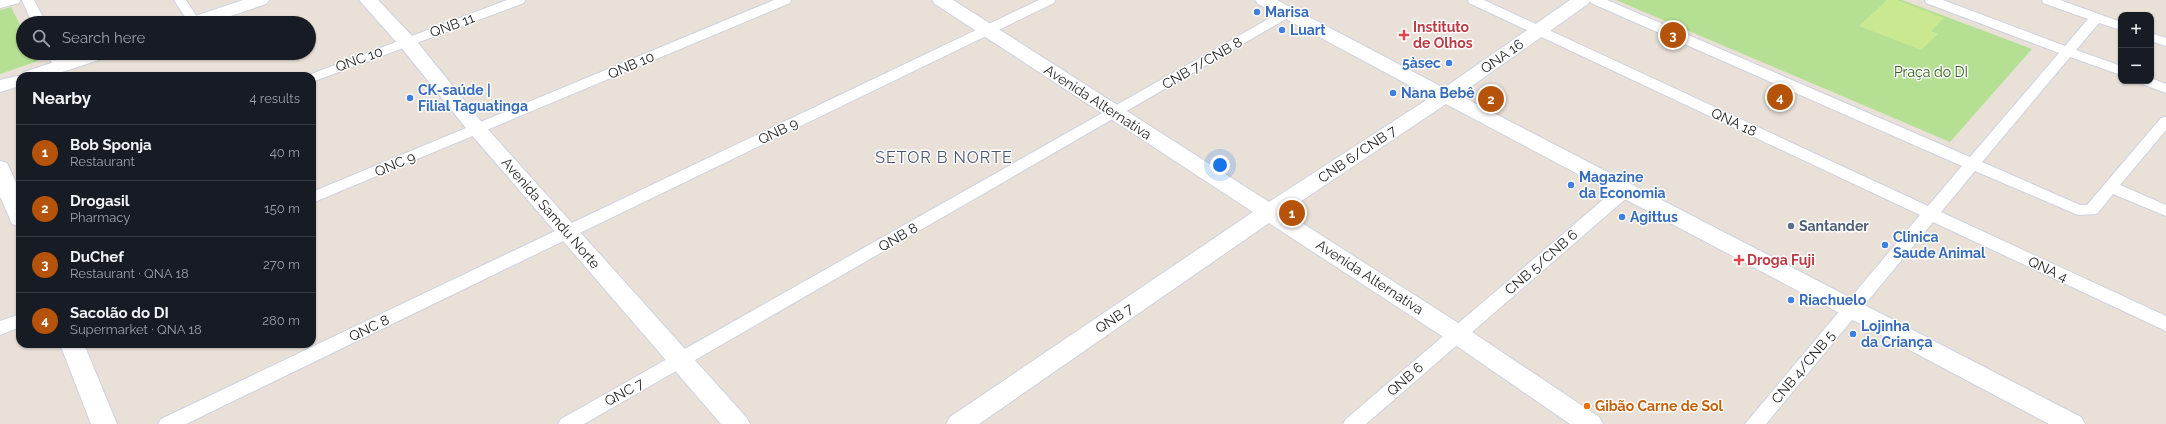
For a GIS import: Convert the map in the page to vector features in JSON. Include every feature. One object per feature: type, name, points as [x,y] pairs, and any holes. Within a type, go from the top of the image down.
[{"type":"street","points":[[0,4],[14,0]]},
{"type":"street","points":[[28,0],[36,16]]},
{"type":"street","points":[[180,0],[189,16]]},
{"type":"street","points":[[211,16],[260,0]]},
{"type":"street","name":"Avenida Samdu Norte","points":[[368,0],[407,42],[477,129],[737,424]]},
{"type":"street","name":"QNB 11","points":[[407,42],[519,0]]},
{"type":"street","name":"QNB 10","points":[[477,129],[784,0]]},
{"type":"street","name":"Avenida Alternativa","points":[[941,0],[1457,334],[1590,424]]},
{"type":"street","name":"QNB 9","points":[[569,232],[1049,0]]},
{"type":"street","points":[[1264,0],[1624,191],[2072,424]]},
{"type":"street","name":"QNA 18","points":[[1474,0],[1930,214]]},
{"type":"street","name":"QNA 16","points":[[1445,96],[1582,0]]},
{"type":"street","points":[[1596,0],[2078,210],[2091,210],[2166,121]]},
{"type":"street","points":[[1931,0],[2118,70]]},
{"type":"street","points":[[2048,0],[2118,25]]},
{"type":"street","name":"CNB 7/CNB 8","points":[[1115,113],[1288,12]]},
{"type":"street","name":"CNB 4/CNB 5","points":[[1755,424],[2097,17]]},
{"type":"street","points":[[2154,38],[2166,42]]},
{"type":"street","name":"QNC 10","points":[[316,76],[407,42]]},
{"type":"street","points":[[38,72],[57,60]]},
{"type":"street","points":[[0,86],[16,81]]},
{"type":"street","points":[[2154,84],[2166,89]]},
{"type":"street","name":"CNB 6/CNB 7","points":[[1269,212],[1445,96]]},
{"type":"street","name":"QNB 8","points":[[681,360],[1115,113]]},
{"type":"street","name":"QNC 9","points":[[316,196],[477,129]]},
{"type":"street","points":[[0,168],[16,208]]},
{"type":"street","points":[[2110,188],[2166,212]]},
{"type":"street","name":"CNB 5/CNB 6","points":[[1457,334],[1624,191]]},
{"type":"street","name":"QNB 7","points":[[960,424],[1269,212]]},
{"type":"street","name":"QNA 4","points":[[1930,214],[2166,324]]},
{"type":"street","name":"QNC 8","points":[[168,424],[569,232]]},
{"type":"street","points":[[0,328],[16,322]]},
{"type":"street","name":"QNB 6","points":[[1353,424],[1457,334]]},
{"type":"street","points":[[74,348],[104,424]]},
{"type":"street","name":"QNC 7","points":[[568,424],[681,360]]},
{"type":"green space","name":"Praça do DI","points":[[1616,0],[1902,0],[2032,49],[1950,142]]},
{"type":"green space","points":[[1887,0],[1897,0],[1944,18],[1931,31],[1938,34],[1921,50],[1859,26]]},
{"type":"green space","points":[[11,7],[16,17],[16,60],[38,61],[0,74],[0,10]]},
{"type":"place","name":"Marisa","points":[[1257,12]]},
{"type":"place","name":"Luart","points":[[1282,30]]},
{"type":"place","name":"Instituto de Olhos","points":[[1404,35]]},
{"type":"place","name":"DuChef","points":[[1673,35]]},
{"type":"place","name":"5àsec","points":[[1449,63]]},
{"type":"place","name":"Nana Bebê","points":[[1393,93]]},
{"type":"place","name":"Sacolão do DI","points":[[1780,97]]},
{"type":"place","name":"CK-saúde | Filial Taguatinga","points":[[410,98]]},
{"type":"place","name":"Drogasil","points":[[1491,99]]},
{"type":"place","name":"Magazine da Economia","points":[[1571,185]]},
{"type":"place","name":"Bob Sponja","points":[[1292,213]]},
{"type":"place","name":"Agittus","points":[[1622,217]]},
{"type":"place","name":"Santander","points":[[1791,226]]},
{"type":"place","name":"Clinica Saude Animal","points":[[1885,245]]},
{"type":"place","name":"Droga Fuji","points":[[1739,260]]},
{"type":"place","name":"Riachuelo","points":[[1791,300]]},
{"type":"place","name":"Lojinha da Criança","points":[[1853,334]]},
{"type":"place","name":"Gibão Carne de Sol","points":[[1587,406]]},
{"type":"district","name":"SETOR B NORTE","points":[[944,157]]}]
